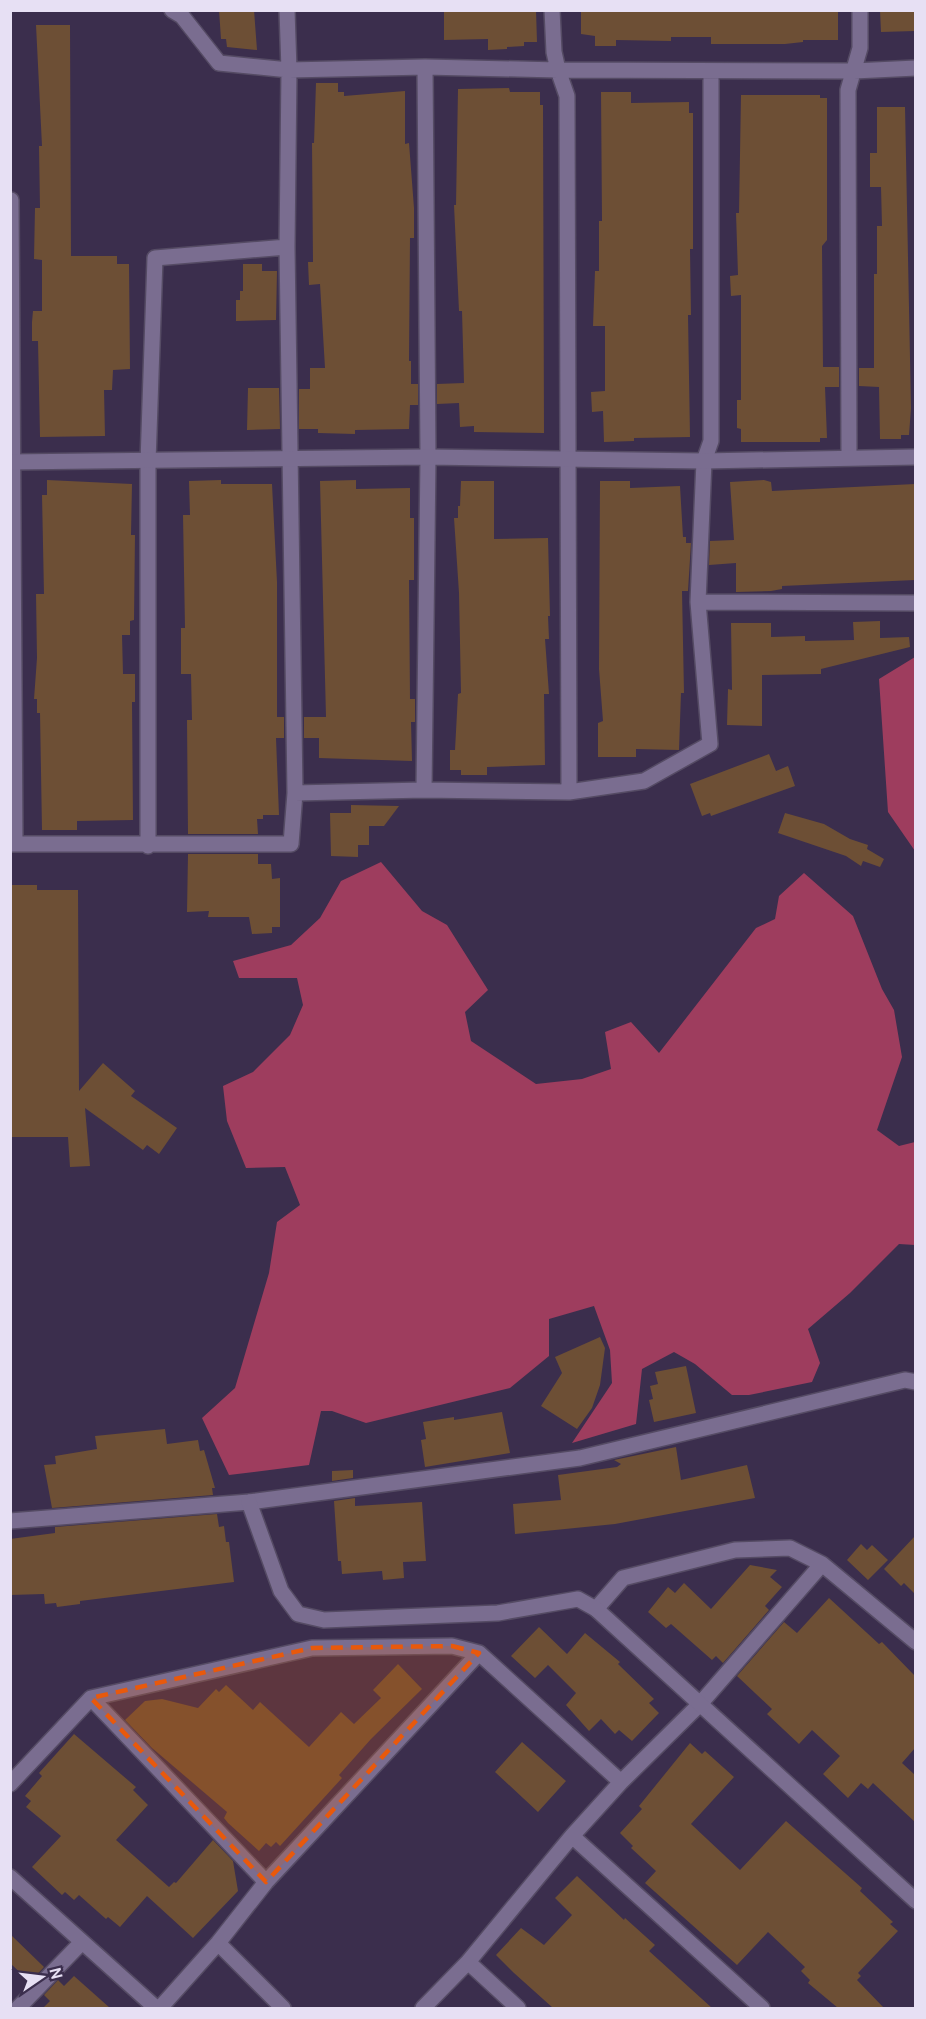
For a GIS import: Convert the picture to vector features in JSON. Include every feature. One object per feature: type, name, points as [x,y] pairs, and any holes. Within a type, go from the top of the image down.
[{"type":"street","points":[[172,10],[182,16],[219,63],[289,70],[425,67],[854,71],[915,68]]},
{"type":"street","points":[[11,200],[13,844],[148,846],[291,844],[295,793],[287,248],[289,70],[287,10]]},
{"type":"street","points":[[552,10],[554,52],[567,96],[569,792]]},
{"type":"street","points":[[849,457],[848,90],[860,48],[860,10]]},
{"type":"street","points":[[424,790],[428,458],[425,67]]},
{"type":"street","points":[[295,793],[424,790],[569,792],[644,782],[710,744],[698,602],[704,461],[711,441],[711,71]]},
{"type":"street","points":[[148,846],[148,462],[155,258],[287,248]]},
{"type":"street","points":[[12,462],[428,458],[704,461],[915,457]]},
{"type":"street","points":[[698,602],[915,603]]},
{"type":"street","points":[[10,1521],[249,1502],[580,1458],[743,1417],[905,1380],[915,1382]]},
{"type":"street","points":[[249,1502],[282,1591],[298,1614],[324,1620],[498,1613],[578,1599],[596,1609],[915,1901]]},
{"type":"street","points":[[596,1609],[623,1578],[735,1550],[790,1548],[822,1564],[915,1642]]},
{"type":"street","points":[[423,2008],[468,1962],[572,1836],[621,1782],[700,1704],[822,1564]]},
{"type":"street","points":[[10,1784],[91,1698],[312,1648],[452,1646],[479,1653],[621,1782]]},
{"type":"street","points":[[10,1877],[158,2008],[218,1942],[266,1881],[479,1653]]},
{"type":"street","points":[[91,1698],[266,1881]]},
{"type":"street","points":[[572,1836],[762,2008]]},
{"type":"street","points":[[18,2008],[82,1942]]},
{"type":"street","points":[[218,1942],[283,2008]]},
{"type":"street","points":[[468,1962],[518,2008]]},
{"type":"highlighted area","points":[[452,1646],[479,1653],[266,1882],[91,1698],[312,1648]]},
{"type":"shaded area","points":[[915,657],[915,851],[888,812],[879,679]]},
{"type":"shaded area","points":[[381,862],[422,911],[447,925],[488,990],[465,1012],[471,1041],[536,1084],[582,1079],[611,1069],[605,1032],[631,1022],[659,1053],[756,928],[775,919],[779,896],[804,873],[853,916],[882,989],[894,1010],[902,1057],[877,1130],[899,1146],[915,1142],[915,1245],[899,1244],[850,1293],[808,1329],[820,1363],[812,1382],[749,1395],[732,1395],[695,1364],[674,1352],[642,1369],[636,1424],[572,1443],[612,1383],[610,1350],[594,1306],[549,1319],[549,1356],[510,1388],[366,1423],[332,1411],[321,1411],[309,1465],[229,1475],[202,1418],[235,1388],[269,1273],[277,1222],[300,1205],[285,1167],[246,1168],[227,1121],[223,1086],[253,1072],[290,1035],[303,1005],[297,978],[239,978],[233,961],[291,945],[320,918],[341,881]]},
{"type":"building","points":[[219,10],[254,10],[257,50],[227,47],[226,39],[221,39]]},
{"type":"building","points":[[444,10],[536,10],[537,42],[524,42],[524,46],[488,50],[488,39],[444,40]]},
{"type":"building","points":[[581,10],[838,10],[838,40],[803,40],[803,42],[785,44],[711,44],[711,37],[671,37],[671,41],[616,40],[616,46],[595,46],[595,36],[581,34]]},
{"type":"building","points":[[880,10],[915,10],[915,31],[881,32]]},
{"type":"building","points":[[36,25],[70,25],[71,256],[117,256],[117,264],[129,264],[130,369],[113,370],[112,390],[104,390],[105,436],[40,437],[38,341],[32,341],[33,311],[42,311],[42,260],[34,259],[35,208],[40,208],[39,146],[42,146]]},
{"type":"building","points":[[316,83],[338,83],[338,92],[344,92],[344,96],[405,91],[405,144],[409,143],[414,208],[414,238],[410,238],[409,361],[411,361],[411,384],[418,384],[418,405],[410,405],[409,429],[355,430],[355,434],[318,433],[318,429],[299,429],[299,389],[310,389],[310,368],[325,368],[320,284],[309,285],[308,262],[313,262],[312,143],[314,143]]},
{"type":"building","points":[[509,88],[510,92],[540,92],[540,105],[543,105],[544,433],[474,432],[474,426],[460,427],[459,403],[437,404],[437,384],[464,383],[462,311],[459,311],[454,205],[456,205],[458,89]]},
{"type":"building","points":[[601,92],[631,92],[631,103],[689,102],[689,113],[693,113],[693,249],[690,249],[691,315],[688,315],[690,437],[634,438],[634,441],[604,442],[603,411],[592,412],[591,392],[605,391],[605,326],[593,326],[595,271],[599,271],[599,221],[602,221]]},
{"type":"building","points":[[741,95],[820,95],[820,98],[827,98],[827,240],[822,246],[823,367],[839,367],[839,387],[825,387],[827,438],[820,438],[820,442],[741,442],[741,429],[737,428],[737,400],[741,400],[741,295],[731,296],[730,276],[738,275],[736,213],[739,213]]},
{"type":"building","points":[[877,107],[905,107],[911,408],[909,435],[901,435],[901,439],[880,439],[879,387],[859,386],[859,368],[874,368],[874,274],[877,274],[877,226],[882,226],[881,187],[870,187],[870,153],[877,153]]},
{"type":"building","points":[[243,264],[262,264],[262,271],[277,271],[276,320],[236,321],[236,300],[240,300],[240,291],[243,291]]},
{"type":"building","points":[[248,388],[279,388],[280,429],[247,430]]},
{"type":"building","points":[[47,480],[132,484],[131,535],[135,535],[134,620],[130,621],[130,635],[122,635],[123,674],[135,674],[135,702],[132,702],[133,820],[77,821],[77,830],[42,830],[40,713],[37,713],[37,699],[34,699],[37,658],[36,594],[44,594],[42,495],[47,495]]},
{"type":"building","points":[[221,480],[221,484],[272,484],[277,582],[277,717],[284,717],[284,738],[276,738],[279,815],[263,815],[263,819],[257,819],[258,834],[188,834],[187,720],[192,720],[191,674],[181,674],[181,628],[185,628],[183,515],[190,515],[189,481]]},
{"type":"building","points":[[356,480],[356,489],[410,488],[410,518],[414,518],[414,580],[409,580],[410,699],[415,699],[415,722],[411,722],[412,761],[319,758],[319,738],[304,738],[304,717],[326,717],[320,481]]},
{"type":"building","points":[[764,480],[771,482],[772,491],[915,484],[915,580],[782,586],[782,589],[771,591],[736,592],[736,563],[709,565],[710,541],[734,540],[730,482]]},
{"type":"building","points":[[461,481],[494,481],[494,539],[548,538],[550,616],[548,616],[549,639],[545,639],[549,694],[544,694],[545,765],[487,767],[487,775],[461,775],[461,770],[450,770],[450,750],[455,750],[458,694],[461,693],[459,593],[454,518],[458,518]]},
{"type":"building","points":[[600,481],[630,481],[630,488],[680,486],[683,537],[686,537],[686,543],[691,543],[688,591],[682,591],[684,693],[681,693],[679,750],[636,749],[636,757],[598,757],[598,723],[603,721],[599,669]]},
{"type":"building","points":[[880,621],[880,638],[909,637],[910,647],[821,669],[821,674],[762,675],[762,726],[727,725],[728,689],[732,690],[731,623],[771,623],[771,637],[805,636],[805,641],[854,640],[853,622]]},
{"type":"building","points":[[769,754],[776,771],[788,766],[795,786],[711,816],[710,813],[702,816],[690,784]]},
{"type":"building","points":[[351,805],[399,806],[384,826],[369,826],[369,845],[358,845],[358,857],[331,856],[330,813],[351,813]]},
{"type":"building","points":[[785,813],[824,824],[850,839],[868,845],[867,849],[884,859],[880,867],[863,861],[861,866],[846,856],[778,833]]},
{"type":"building","points":[[188,854],[258,854],[258,864],[271,864],[272,879],[280,878],[280,927],[272,927],[272,933],[252,934],[249,917],[208,917],[209,911],[187,912]]},
{"type":"building","points":[[10,885],[37,885],[37,890],[78,890],[79,1091],[103,1063],[135,1091],[131,1096],[177,1128],[159,1154],[147,1145],[143,1150],[85,1108],[90,1166],[70,1167],[68,1137],[10,1137]]},
{"type":"building","points":[[600,1337],[605,1348],[600,1385],[592,1408],[577,1429],[541,1406],[562,1373],[555,1357]]},
{"type":"building","points":[[686,1366],[696,1413],[654,1422],[649,1400],[653,1399],[650,1386],[658,1384],[655,1372]]},
{"type":"building","points":[[502,1412],[510,1453],[425,1467],[421,1440],[426,1439],[423,1422],[454,1417],[454,1420]]},
{"type":"building","points":[[165,1429],[167,1444],[198,1440],[200,1451],[204,1450],[215,1488],[212,1488],[213,1495],[52,1508],[44,1465],[56,1464],[55,1456],[97,1449],[95,1436]]},
{"type":"building","points":[[676,1447],[681,1480],[747,1465],[755,1498],[615,1524],[515,1534],[513,1504],[561,1500],[558,1475],[617,1467],[621,1464],[614,1460]]},
{"type":"building","points":[[353,1470],[353,1478],[332,1481],[332,1471]]},
{"type":"building","points":[[355,1498],[355,1506],[422,1502],[426,1561],[403,1562],[404,1578],[383,1580],[382,1571],[342,1574],[341,1561],[338,1561],[334,1501]]},
{"type":"building","points":[[217,1514],[219,1527],[224,1526],[226,1542],[229,1542],[234,1582],[80,1601],[80,1604],[57,1607],[56,1603],[45,1604],[44,1594],[10,1595],[10,1539],[55,1533],[55,1527]]},
{"type":"building","points":[[915,1536],[915,1594],[904,1583],[901,1586],[884,1569]]},
{"type":"building","points":[[861,1544],[867,1550],[872,1545],[888,1560],[868,1580],[847,1560]]},
{"type":"building","points":[[750,1565],[777,1570],[770,1577],[782,1587],[765,1606],[769,1610],[723,1663],[716,1656],[712,1660],[671,1624],[666,1628],[648,1612],[668,1587],[675,1593],[684,1583],[711,1609]]},
{"type":"building","points":[[829,1598],[879,1644],[882,1642],[915,1676],[915,1748],[902,1763],[915,1775],[915,1822],[873,1783],[868,1789],[861,1783],[848,1798],[823,1774],[840,1756],[812,1730],[799,1744],[767,1714],[772,1709],[737,1676],[784,1622],[797,1633]]},
{"type":"building","points":[[539,1627],[567,1654],[585,1633],[620,1662],[618,1664],[654,1699],[649,1703],[659,1713],[632,1741],[619,1730],[615,1734],[601,1719],[589,1731],[566,1705],[576,1693],[548,1665],[535,1678],[511,1656]]},
{"type":"building","points":[[398,1664],[422,1689],[371,1739],[339,1775],[342,1778],[280,1846],[276,1842],[271,1847],[266,1843],[259,1851],[228,1823],[224,1818],[227,1812],[152,1748],[125,1720],[145,1701],[162,1699],[198,1708],[216,1689],[219,1692],[226,1685],[253,1710],[260,1702],[309,1747],[341,1712],[354,1724],[381,1698],[373,1690]]},
{"type":"building","points":[[74,1734],[136,1787],[133,1790],[148,1805],[116,1840],[169,1887],[174,1882],[176,1883],[213,1840],[233,1861],[238,1891],[193,1938],[147,1896],[120,1927],[108,1917],[106,1919],[79,1895],[74,1900],[65,1892],[62,1895],[32,1867],[61,1836],[26,1807],[31,1801],[25,1796],[42,1776],[39,1773]]},
{"type":"building","points":[[522,1742],[566,1781],[538,1812],[495,1772]]},
{"type":"building","points":[[690,1743],[702,1754],[705,1751],[734,1777],[691,1824],[740,1870],[786,1821],[862,1888],[860,1891],[893,1922],[890,1924],[898,1931],[858,1973],[861,1976],[857,1980],[884,2008],[838,2008],[808,1983],[810,1980],[801,1971],[805,1967],[768,1932],[737,1965],[645,1883],[656,1871],[631,1848],[633,1846],[620,1833],[642,1809],[639,1806]]},
{"type":"building","points":[[577,1876],[624,1920],[625,1918],[655,1945],[649,1951],[712,2008],[553,2008],[514,1973],[496,1955],[521,1928],[544,1945],[572,1915],[555,1898]]},
{"type":"building","points":[[10,1934],[44,1967],[30,1982],[10,1963]]},
{"type":"building","points":[[74,1976],[110,2008],[43,2008],[50,2001],[44,1995],[58,1980],[64,1986]]}]
